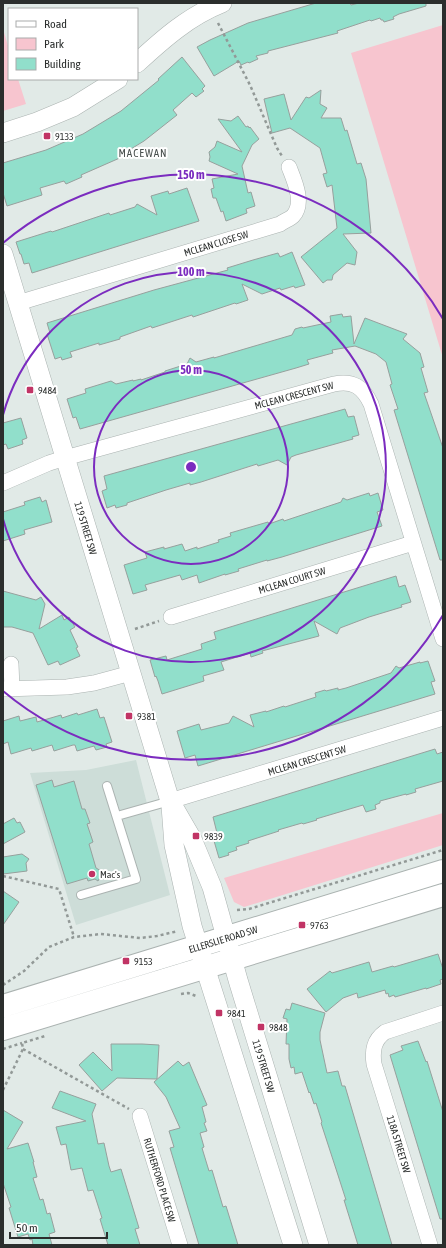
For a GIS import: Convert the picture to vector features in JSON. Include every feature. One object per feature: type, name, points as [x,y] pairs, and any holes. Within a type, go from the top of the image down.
[{"type":"main road","name":"ELLERSLIE ROAD SW","points":[[3,1006],[443,871]]},
{"type":"main road","points":[[3,1029],[443,894]]},
{"type":"street","points":[[138,62],[158,43],[186,21],[222,3]]},
{"type":"street","points":[[3,133],[37,122],[72,107],[116,80]]},
{"type":"street","name":"MCLEAN CLOSE SW","points":[[18,303],[280,224],[292,217],[296,212],[299,201],[289,167]]},
{"type":"street","name":"119 STREET SW","points":[[3,254],[170,801],[174,845],[192,926],[293,1245]]},
{"type":"street","name":"MCLEAN CRESCENT SW","points":[[3,483],[38,467],[65,458],[334,384],[342,382],[350,383],[362,390],[371,404],[443,639]]},
{"type":"street","name":"MCLEAN COURT SW","points":[[171,618],[413,543]]},
{"type":"street","points":[[11,664],[8,689],[55,688],[85,684],[131,672]]},
{"type":"street","name":"MCLEAN CRESCENT SW","points":[[170,801],[443,718]]},
{"type":"street","name":"119 STREET SW","points":[[170,801],[192,839],[212,887],[225,938],[320,1245]]},
{"type":"street","name":"118A STREET SW","points":[[430,1245],[374,1064],[373,1056],[375,1042],[379,1036],[390,1029],[443,1013]]},
{"type":"street","name":"RUTHERFORD PLACE SW","points":[[140,1116],[180,1245]]},
{"type":"lane","points":[[81,895],[136,879],[107,786]]},
{"type":"lane","points":[[117,816],[170,801]]},
{"type":"path","points":[[218,23],[250,85],[277,148],[289,167]]},
{"type":"path","points":[[135,629],[171,618]]},
{"type":"path","points":[[237,910],[249,909],[443,850]]},
{"type":"path","points":[[3,876],[59,889],[74,937]]},
{"type":"path","points":[[3,985],[24,971],[50,947],[74,937],[101,934],[140,938],[179,931]]},
{"type":"path","points":[[177,995],[188,993],[196,996],[200,994]]},
{"type":"path","points":[[3,1049],[51,1034]]},
{"type":"path","points":[[3,1090],[23,1049],[22,1043]]},
{"type":"path","points":[[23,1049],[140,1116]]},
{"type":"shaded area","points":[[136,760],[170,895],[76,925],[30,773],[86,770]]},
{"type":"green space","points":[[443,25],[443,358],[351,53]]},
{"type":"green space","points":[[3,29],[8,46],[8,80],[18,80],[26,104],[3,111]]},
{"type":"green space","points":[[443,813],[443,845],[244,907],[234,902],[224,878]]},
{"type":"building","points":[[316,3],[350,3],[351,5],[359,3],[426,3],[426,6],[399,14],[393,17],[394,19],[384,22],[380,18],[370,20],[337,31],[338,33],[268,51],[268,53],[256,56],[258,59],[249,63],[248,62],[241,65],[239,61],[214,76],[197,47],[248,23]]},
{"type":"building","points":[[182,57],[205,86],[202,89],[204,91],[196,97],[192,93],[173,110],[177,115],[144,141],[121,155],[122,157],[81,175],[82,177],[66,184],[64,181],[40,188],[42,195],[7,206],[3,193],[3,163],[46,150],[83,134],[121,111],[159,80],[158,79]]},
{"type":"building","points":[[321,90],[320,104],[327,108],[321,118],[341,118],[345,131],[347,130],[357,164],[361,163],[366,179],[371,233],[343,234],[357,252],[355,265],[347,263],[333,275],[332,280],[327,280],[323,283],[301,257],[337,228],[332,185],[327,187],[323,174],[327,173],[320,148],[290,128],[272,133],[264,99],[284,94],[291,120],[306,97],[309,98]]},
{"type":"building","points":[[238,116],[246,127],[250,127],[259,139],[252,145],[242,166],[248,193],[251,192],[255,206],[246,209],[247,213],[226,221],[223,211],[221,212],[216,198],[213,198],[211,189],[214,188],[212,179],[238,174],[209,161],[209,152],[215,147],[217,141],[242,152],[218,119],[231,121]]},
{"type":"building","points":[[187,188],[199,221],[32,273],[29,263],[24,264],[16,242],[109,213],[110,215],[135,207],[137,204],[157,215],[151,196],[168,191],[169,194]]},
{"type":"building","points":[[292,252],[305,285],[295,288],[294,286],[281,290],[280,288],[262,294],[242,284],[248,300],[193,317],[192,315],[152,328],[151,326],[120,337],[120,339],[99,345],[99,343],[70,352],[72,357],[62,360],[61,357],[55,359],[47,334],[50,333],[47,323],[154,290],[228,270],[227,268],[253,260],[278,253],[280,257]]},
{"type":"building","points":[[342,314],[343,317],[351,316],[354,344],[365,318],[407,334],[403,339],[420,353],[424,367],[421,368],[428,392],[424,393],[443,448],[443,560],[440,560],[394,410],[398,409],[390,385],[392,384],[386,362],[376,354],[355,346],[332,350],[333,353],[307,360],[309,364],[80,429],[76,417],[73,418],[67,399],[86,393],[85,389],[111,381],[116,384],[133,380],[141,380],[187,364],[190,358],[196,362],[214,358],[292,335],[295,329],[331,322],[330,316]]},
{"type":"building","points":[[345,409],[348,417],[354,416],[359,435],[352,437],[353,439],[296,455],[291,457],[287,465],[278,460],[258,466],[257,464],[201,482],[190,485],[190,483],[166,490],[127,503],[127,505],[116,508],[115,505],[107,508],[102,491],[107,489],[104,476]]},
{"type":"building","points":[[21,418],[27,438],[22,440],[23,444],[8,449],[6,444],[3,445],[3,423]]},
{"type":"building","points":[[369,493],[370,496],[378,493],[383,510],[377,512],[382,526],[238,569],[239,571],[199,583],[197,575],[182,580],[180,575],[145,585],[147,590],[133,594],[124,565],[147,558],[145,552],[182,544],[185,551],[197,547],[197,549],[219,542],[218,540],[231,536],[230,533],[268,522],[269,524],[283,519],[284,521],[341,502],[343,498],[347,500]]},
{"type":"building","points":[[40,497],[42,502],[46,500],[52,522],[24,530],[25,534],[3,541],[3,512],[25,505],[24,502]]},
{"type":"building","points":[[396,576],[399,587],[405,585],[411,602],[401,605],[402,607],[340,628],[337,634],[314,621],[319,636],[262,651],[263,653],[251,657],[250,653],[221,662],[224,670],[203,676],[204,681],[162,694],[150,660],[166,656],[167,660],[202,649],[201,644],[216,639],[214,632]]},
{"type":"building","points":[[3,591],[36,600],[41,597],[45,604],[39,629],[62,615],[64,620],[69,617],[75,627],[70,630],[78,647],[76,648],[80,656],[60,665],[58,661],[48,665],[33,633],[12,627],[3,627]]},
{"type":"building","points":[[428,661],[435,681],[431,682],[435,694],[198,766],[195,755],[185,758],[177,731],[199,724],[201,730],[229,723],[233,716],[254,727],[250,715],[285,707],[316,697],[315,693],[325,690],[338,688],[338,690],[346,688],[391,673],[396,666],[399,668]]},
{"type":"building","points":[[97,709],[100,718],[104,717],[112,742],[106,744],[107,747],[96,750],[94,746],[77,751],[75,745],[73,745],[54,751],[52,745],[32,751],[31,748],[11,754],[8,742],[3,744],[3,721],[19,716],[20,721],[36,717],[37,722],[61,715],[62,718],[77,713],[78,715]]},
{"type":"building","points":[[435,749],[437,754],[443,752],[443,781],[415,789],[416,792],[380,801],[380,803],[375,805],[376,809],[366,812],[363,805],[316,819],[317,820],[278,830],[279,831],[248,841],[249,843],[236,847],[237,850],[228,853],[229,855],[219,858],[212,834],[217,833],[213,817]]},
{"type":"building","points":[[52,780],[54,787],[74,781],[82,809],[85,809],[90,823],[87,824],[93,842],[89,844],[96,868],[103,872],[98,881],[95,879],[88,881],[87,878],[67,884],[36,785]]},
{"type":"building","points":[[14,818],[17,823],[20,822],[25,832],[3,844],[3,824]]},
{"type":"building","points":[[22,854],[29,859],[26,863],[27,871],[3,874],[3,857]]},
{"type":"building","points":[[3,891],[19,902],[3,925]]},
{"type":"building","points":[[438,954],[443,969],[443,979],[440,980],[441,984],[426,989],[395,997],[394,995],[389,997],[385,990],[358,998],[357,993],[343,998],[326,1012],[307,989],[330,971],[332,973],[369,962],[372,972]]},
{"type":"building","points":[[292,1003],[325,1013],[320,1032],[320,1040],[327,1073],[338,1071],[342,1086],[345,1086],[392,1245],[358,1245],[344,1200],[346,1200],[316,1103],[314,1104],[310,1092],[309,1093],[302,1072],[295,1074],[294,1067],[291,1068],[289,1059],[289,1044],[286,1044],[287,1019],[283,1018],[286,1009],[290,1010]]},
{"type":"building","points":[[418,1041],[426,1062],[427,1061],[443,1112],[443,1219],[440,1219],[390,1055],[403,1050],[401,1046]]},
{"type":"building","points":[[111,1044],[159,1045],[157,1079],[117,1078],[102,1091],[79,1065],[93,1052],[112,1071]]},
{"type":"building","points":[[178,1061],[183,1066],[189,1062],[207,1105],[202,1107],[206,1122],[204,1123],[207,1131],[200,1133],[204,1147],[202,1148],[209,1171],[212,1170],[223,1207],[226,1206],[238,1245],[199,1245],[170,1148],[174,1147],[169,1131],[180,1128],[166,1097],[154,1082]]},
{"type":"building","points":[[60,1091],[96,1104],[92,1114],[98,1144],[104,1143],[111,1172],[121,1169],[139,1228],[135,1229],[140,1245],[108,1245],[100,1219],[102,1218],[93,1190],[88,1191],[82,1168],[71,1170],[66,1144],[61,1145],[56,1127],[86,1121],[52,1108]]},
{"type":"building","points":[[3,1110],[23,1122],[7,1149],[28,1143],[37,1177],[33,1178],[40,1200],[43,1199],[47,1214],[50,1213],[55,1232],[49,1234],[52,1245],[33,1245],[32,1239],[30,1240],[28,1234],[18,1237],[9,1208],[11,1207],[3,1183]]},
{"type":"place","name":"9133","points":[[47,136]]},
{"type":"place","name":"9484","points":[[30,390]]},
{"type":"place","name":"9381","points":[[129,716]]},
{"type":"place","name":"9839","points":[[196,836]]},
{"type":"place","name":"Mac's","points":[[92,874]]},
{"type":"place","name":"9763","points":[[302,925]]},
{"type":"place","name":"9153","points":[[126,961]]},
{"type":"place","name":"9841","points":[[219,1013]]},
{"type":"place","name":"9848","points":[[261,1027]]},
{"type":"district","name":"MACEWAN","points":[[143,153]]}]
